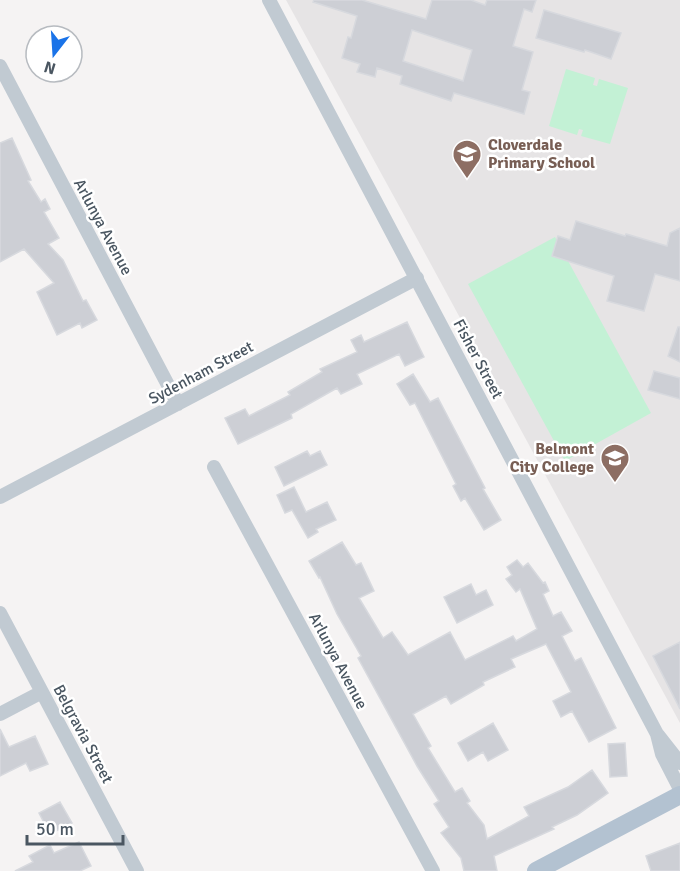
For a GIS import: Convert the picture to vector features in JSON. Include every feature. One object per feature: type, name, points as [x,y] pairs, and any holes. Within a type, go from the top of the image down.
[{"type":"main road","points":[[536,871],[680,795]]},
{"type":"main road","points":[[559,871],[680,808]]},
{"type":"street","name":"Fisher Street","points":[[269,0],[657,734],[680,763]]},
{"type":"street","name":"Arlunya Avenue","points":[[0,66],[178,404]]},
{"type":"street","name":"Sydenham Street","points":[[0,497],[417,278]]},
{"type":"street","name":"Arlunya Avenue","points":[[214,467],[433,871]]},
{"type":"street","name":"Belgravia Street","points":[[0,613],[135,870]]},
{"type":"street","points":[[0,714],[42,692]]},
{"type":"street","name":"Fisher Street","points":[[657,734],[662,754],[680,789]]},
{"type":"shaded area","points":[[286,0],[680,0],[680,723],[421,246]]},
{"type":"green space","points":[[566,69],[595,78],[593,85],[597,86],[599,79],[628,88],[610,144],[581,136],[583,130],[579,129],[577,135],[549,126]]},
{"type":"green space","points":[[555,237],[651,413],[565,461],[468,284]]},
{"type":"building","points":[[314,0],[362,0],[426,19],[432,0],[471,0],[485,5],[487,0],[536,0],[532,12],[524,9],[513,46],[533,52],[522,90],[530,92],[524,114],[454,93],[451,101],[400,84],[402,76],[377,68],[375,77],[357,72],[360,64],[342,58],[357,16],[313,2]],"holes":[[[412,30],[472,50],[463,81],[403,61]]]},
{"type":"building","points":[[544,10],[621,33],[611,59],[536,38]]},
{"type":"building","points":[[12,138],[31,180],[28,181],[41,202],[45,199],[50,209],[44,212],[59,238],[48,244],[63,260],[83,301],[86,300],[97,320],[82,328],[80,323],[57,335],[37,292],[54,283],[24,249],[0,262],[0,143]]},
{"type":"building","points":[[576,221],[667,246],[670,233],[680,228],[680,281],[655,274],[644,311],[607,301],[614,276],[552,256],[558,236],[570,240]]},
{"type":"building","points":[[407,322],[424,357],[405,366],[399,354],[357,374],[362,384],[341,394],[337,388],[291,414],[292,418],[238,444],[225,418],[245,409],[249,416],[290,395],[288,392],[322,372],[320,369],[357,352],[351,340],[361,335],[364,342]]},
{"type":"building","points":[[678,327],[680,327],[680,362],[668,356]]},
{"type":"building","points":[[654,371],[680,378],[680,399],[648,390]]},
{"type":"building","points":[[413,374],[430,402],[438,398],[501,520],[484,530],[465,498],[461,501],[453,486],[456,484],[415,403],[410,405],[397,384]]},
{"type":"building","points":[[307,451],[310,456],[320,451],[327,465],[284,486],[275,467]]},
{"type":"building","points":[[294,487],[306,512],[327,502],[336,520],[316,529],[318,532],[308,538],[292,510],[285,513],[277,495]]},
{"type":"building","points":[[342,542],[356,565],[361,563],[374,591],[359,598],[383,638],[392,632],[408,655],[450,632],[465,660],[513,636],[516,641],[537,629],[520,589],[516,592],[506,579],[512,575],[507,567],[517,560],[523,567],[528,563],[543,583],[545,582],[549,591],[543,594],[553,616],[561,612],[572,631],[562,636],[575,661],[581,658],[616,728],[589,742],[572,711],[561,717],[553,701],[571,692],[546,644],[511,659],[515,667],[483,682],[484,685],[451,704],[446,696],[413,714],[431,746],[428,748],[455,792],[462,788],[470,801],[467,803],[484,825],[487,839],[529,816],[524,807],[568,787],[592,770],[608,793],[577,815],[552,827],[554,829],[494,856],[497,871],[464,871],[461,858],[441,833],[449,827],[434,804],[439,801],[417,766],[358,658],[361,656],[337,614],[320,577],[309,561]]},
{"type":"building","points":[[471,584],[476,595],[486,590],[493,605],[457,623],[444,597]]},
{"type":"building","points":[[680,642],[680,709],[653,656]]},
{"type":"building","points":[[493,723],[508,750],[488,761],[483,752],[468,761],[458,743]]},
{"type":"building","points":[[0,729],[9,747],[35,736],[48,764],[30,771],[26,763],[0,776]]},
{"type":"building","points":[[625,743],[627,776],[610,777],[608,744]]},
{"type":"building","points":[[60,802],[72,823],[50,834],[39,813]]},
{"type":"building","points":[[79,842],[91,866],[80,871],[15,871],[33,862],[29,856],[50,845],[54,853]]},
{"type":"building","points":[[680,843],[680,871],[651,871],[646,856]]},
{"type":"place","name":"Cloverdale Primary School","points":[[467,180]]},
{"type":"place","name":"Belmont City College","points":[[615,484]]}]
